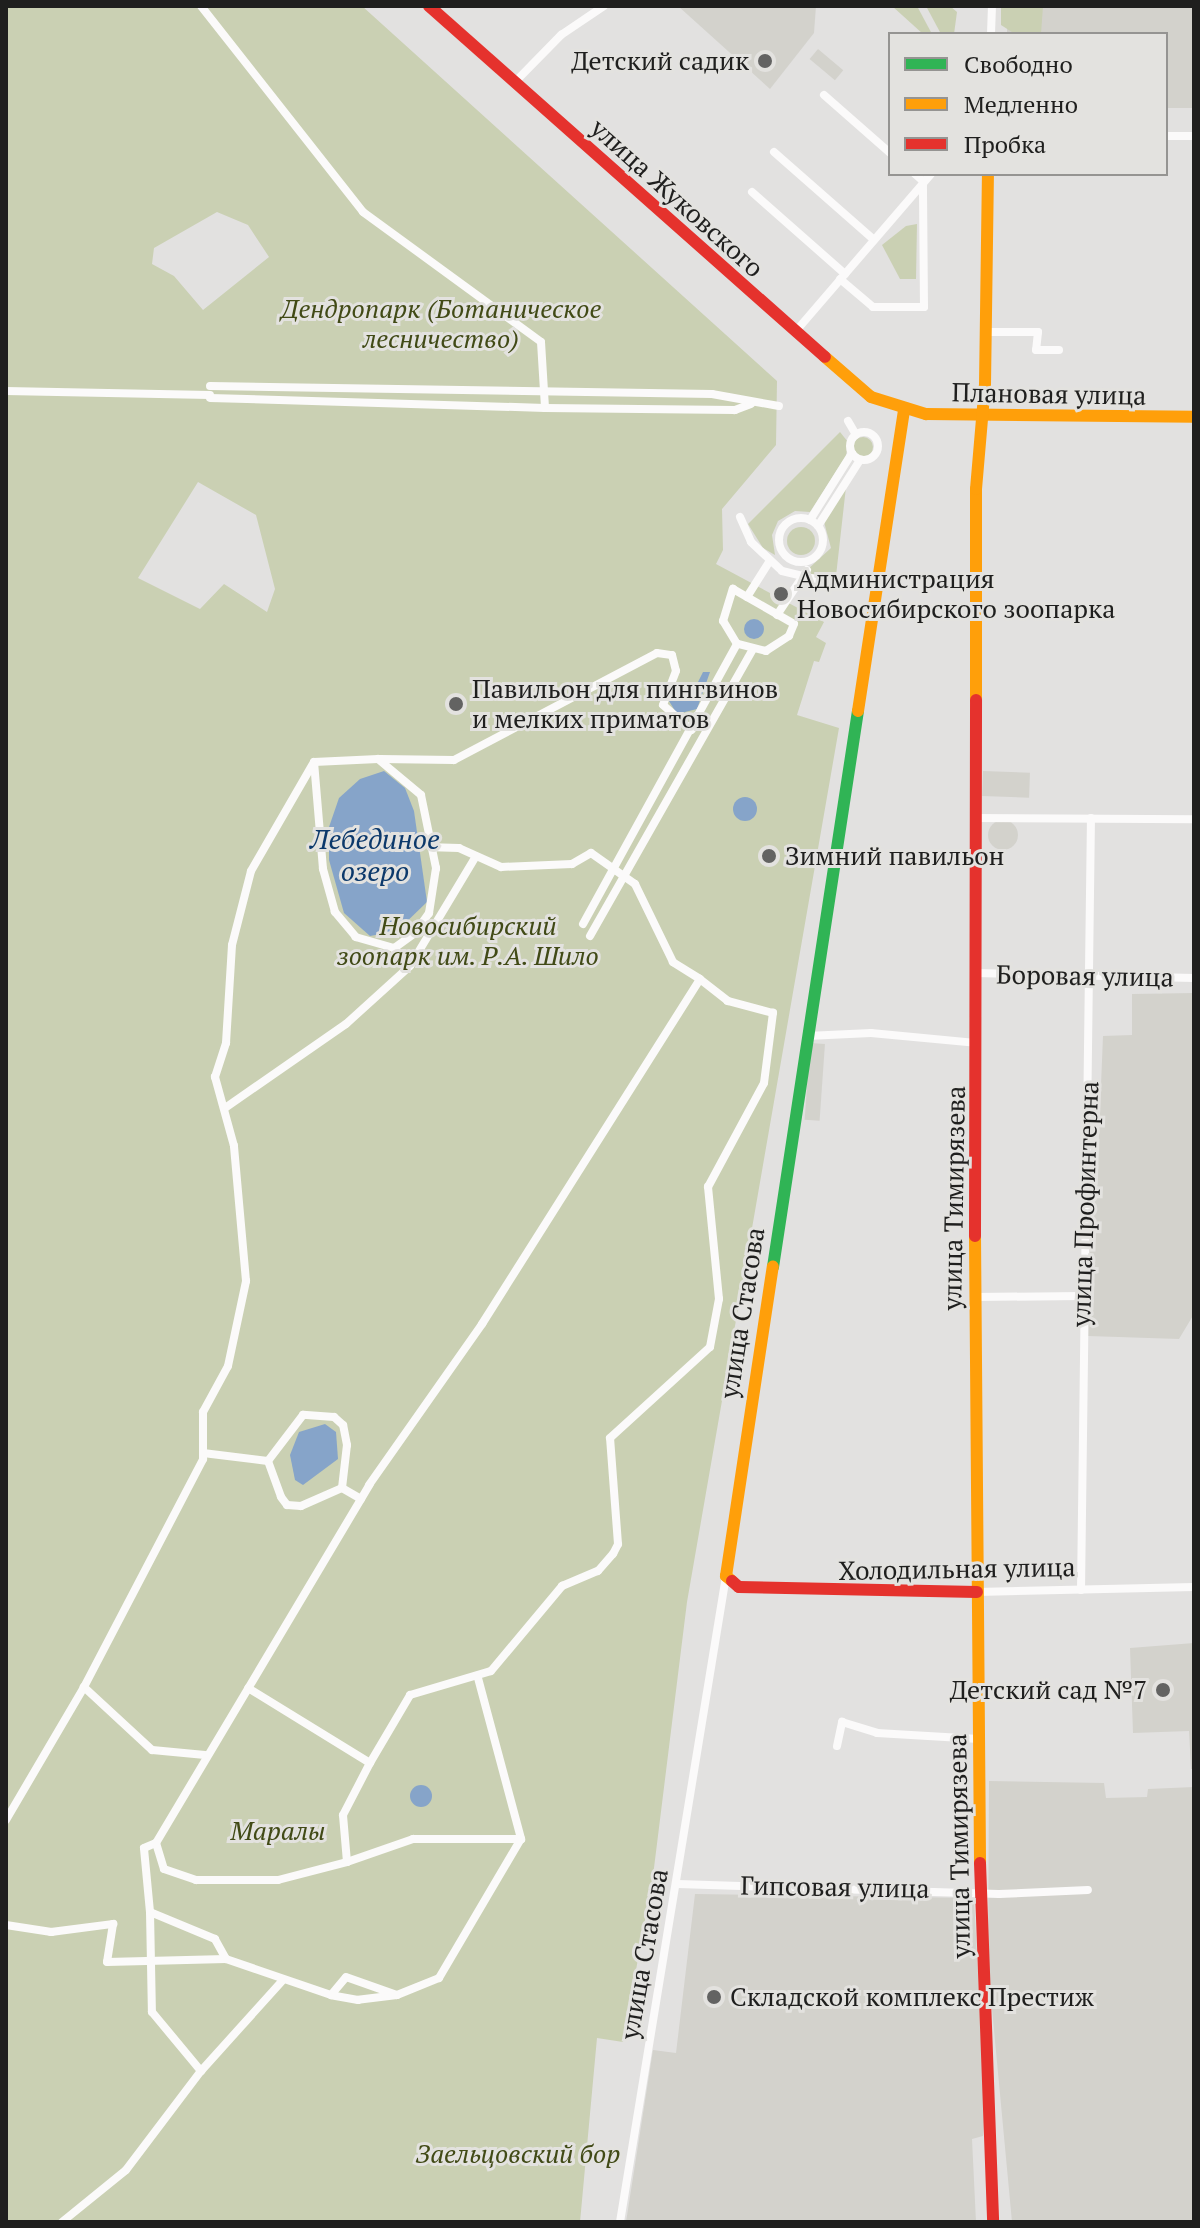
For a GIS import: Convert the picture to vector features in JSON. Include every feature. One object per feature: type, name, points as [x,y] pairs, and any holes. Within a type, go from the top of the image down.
[{"type":"street","points":[[201,6],[363,212],[541,342],[545,408]]},
{"type":"street","name":"улица Жуковского","points":[[429,6],[794,332],[871,397],[904,411]]},
{"type":"street","points":[[515,82],[561,35],[604,6]]},
{"type":"street","points":[[991,32],[992,6]]},
{"type":"street","points":[[824,95],[888,151]]},
{"type":"street","points":[[1168,136],[1194,136]]},
{"type":"street","points":[[774,152],[874,240]]},
{"type":"street","points":[[752,192],[873,307],[924,307],[923,181],[917,176]]},
{"type":"street","points":[[794,332],[929,176]]},
{"type":"street","name":"улица Тимирязева","points":[[988,176],[984,416],[976,489],[975,1297],[980,1890],[993,2222]]},
{"type":"street","points":[[987,332],[1038,332],[1036,350],[1059,350]]},
{"type":"street","points":[[6,391],[712,394],[751,404],[779,406]]},
{"type":"street","points":[[210,393],[545,408],[735,410],[751,404]]},
{"type":"street","name":"Плановая улица","points":[[904,411],[984,416],[1194,417]]},
{"type":"street","name":"улица Стасова","points":[[620,2222],[678,1884],[904,411]]},
{"type":"street","points":[[810,520],[852,453],[856,435],[848,421]]},
{"type":"street","points":[[818,526],[860,460],[873,457],[882,443],[869,434],[856,435]]},
{"type":"street","points":[[852,453],[860,460]]},
{"type":"street","points":[[740,517],[751,542],[769,562],[801,579],[836,584]]},
{"type":"street","points":[[795,519],[810,520],[818,526],[822,543],[816,556],[804,562],[790,560],[778,541],[783,527],[795,519]]},
{"type":"street","points":[[782,571],[790,560]]},
{"type":"street","points":[[749,593],[769,562]]},
{"type":"street","points":[[780,611],[807,570]]},
{"type":"street","points":[[733,589],[749,593],[780,611],[794,624],[789,636],[766,651],[752,651],[737,644],[723,621],[724,608],[733,589]]},
{"type":"street","points":[[583,924],[737,644]]},
{"type":"street","points":[[590,936],[752,651]]},
{"type":"street","points":[[314,762],[454,760],[657,653],[672,655],[676,671],[663,705],[692,730]]},
{"type":"street","points":[[378,759],[421,795],[434,847],[429,913],[415,933],[394,948]]},
{"type":"street","points":[[314,762],[323,869],[335,912],[356,937],[394,948],[410,966]]},
{"type":"street","points":[[6,1820],[84,1687],[203,1453],[203,1412],[228,1366],[246,1281],[234,1146],[215,1077],[226,1043],[232,945],[251,871],[314,762]]},
{"type":"street","points":[[974,818],[1194,819]]},
{"type":"street","name":"улица Профинтерна","points":[[1081,1590],[1082,1296],[1091,975],[1091,818]]},
{"type":"street","points":[[347,1862],[343,1815],[410,1695],[478,1678],[526,1635],[562,1586],[598,1571],[613,1554],[618,1544],[610,1438],[710,1347],[719,1299],[708,1187],[764,1083],[773,1013],[728,1001],[673,962],[635,884],[591,853],[572,864],[501,867],[459,848],[434,847]]},
{"type":"street","points":[[225,1108],[346,1024],[410,966],[476,856]]},
{"type":"street","name":"Боровая улица","points":[[975,973],[1194,978]]},
{"type":"street","points":[[201,2071],[152,2012],[148,1958],[150,1912],[144,1848],[156,1843],[205,1755],[361,1499],[482,1324],[700,979]]},
{"type":"street","points":[[807,1036],[871,1033],[976,1043]]},
{"type":"street","points":[[975,1297],[1082,1296]]},
{"type":"street","points":[[268,1461],[303,1415],[334,1417],[343,1425],[347,1445],[342,1488]]},
{"type":"street","points":[[203,1453],[268,1461]]},
{"type":"street","points":[[268,1461],[287,1505],[301,1506],[342,1488]]},
{"type":"street","points":[[342,1488],[361,1499]]},
{"type":"street","name":"Холодильная улица","points":[[726,1576],[739,1587],[754,1588],[977,1592],[1194,1587]]},
{"type":"street","points":[[6,1925],[51,1932],[113,1924],[107,1962],[148,1958],[226,1959],[282,1981],[358,2000],[397,1995],[439,1978],[521,1839],[478,1678]]},
{"type":"street","points":[[84,1687],[152,1750],[205,1755]]},
{"type":"street","points":[[248,1688],[370,1763]]},
{"type":"street","points":[[837,1746],[842,1722],[877,1733],[979,1739]]},
{"type":"street","points":[[156,1843],[164,1869],[196,1880],[278,1880],[347,1862],[413,1839],[521,1839]]},
{"type":"street","name":"Гипсовая улица","points":[[678,1884],[980,1890],[999,1894],[1088,1890]]},
{"type":"street","points":[[150,1912],[215,1939],[226,1959]]},
{"type":"street","points":[[331,1995],[346,1977],[397,1995]]},
{"type":"street","points":[[62,2222],[126,2170],[201,2071],[282,1981]]},
{"type":"shaded area","name":"Детский садик","points":[[678,6],[816,6],[814,33],[770,89]]},
{"type":"shaded area","points":[[1007,6],[1194,6],[1194,108],[1168,108],[1168,32],[1007,32]]},
{"type":"shaded area","points":[[818,49],[843,70],[835,80],[810,59]]},
{"type":"shaded area","points":[[983,771],[1030,773],[1029,798],[982,796]]},
{"type":"shaded area","points":[[1003,820],[1009,821],[1017,829],[1017,841],[1009,849],[1003,850],[997,849],[989,841],[988,835],[989,829],[997,821]]},
{"type":"shaded area","points":[[1194,993],[1194,1314],[1179,1339],[1088,1336],[1088,1193],[1097,1183],[1103,1036],[1132,1035],[1132,994]]},
{"type":"shaded area","points":[[810,1043],[825,1044],[820,1121],[805,1120]]},
{"type":"shaded area","name":"Детский сад №7","points":[[1194,1643],[1194,1769],[1191,1769],[1189,1731],[1133,1733],[1130,1648]]},
{"type":"shaded area","points":[[989,1781],[1104,1783],[1106,1798],[1147,1797],[1148,1789],[1194,1787],[1194,2222],[1012,2222],[988,1966]]},
{"type":"shaded area","points":[[695,1894],[974,1898],[985,2111],[983,2136],[972,2139],[976,2222],[626,2222],[653,2050],[676,2053]]},
{"type":"green space","name":"Новосибирский зоопарк им. Р.А. Шило","points":[[6,6],[362,6],[777,381],[776,445],[722,509],[723,550],[716,564],[824,622],[816,637],[826,643],[819,662],[814,661],[797,715],[839,728],[687,1602],[653,1876],[623,2042],[597,2038],[580,2222],[6,2222]],"holes":[[[217,212],[248,225],[269,257],[203,310],[174,276],[152,264],[154,248]],[[198,482],[256,515],[275,589],[267,612],[224,584],[200,609],[138,578]]]},
{"type":"green space","points":[[892,6],[917,6],[931,32],[921,32]]},
{"type":"green space","points":[[926,6],[950,6],[957,12],[954,32],[940,32]]},
{"type":"green space","points":[[1001,6],[1043,6],[1041,32],[1012,32],[1001,25]]},
{"type":"green space","points":[[917,224],[916,279],[900,279],[882,245],[906,226]]},
{"type":"green space","points":[[840,432],[848,442],[846,456],[810,512],[795,511],[778,521],[772,535],[775,555],[763,548],[748,524]]},
{"type":"green space","points":[[863,437],[870,440],[873,447],[870,454],[863,457],[856,454],[853,447],[856,440]]},
{"type":"green space","points":[[846,487],[836,576],[810,574],[807,570],[831,548],[824,522]]},
{"type":"green space","points":[[801,527],[811,531],[815,541],[811,551],[801,555],[791,551],[787,541],[791,531]]},
{"type":"water","points":[[754,619],[761,622],[764,629],[761,636],[754,639],[747,636],[744,629],[747,622]]},
{"type":"water","points":[[703,672],[710,672],[697,709],[677,714],[669,701],[673,690],[684,683],[697,684]]},
{"type":"water","name":"Лебединое озеро","points":[[384,771],[405,788],[414,811],[427,902],[397,931],[370,936],[344,913],[329,860],[329,827],[339,798],[360,779]]},
{"type":"water","points":[[745,797],[756,804],[757,809],[750,820],[745,821],[734,814],[733,809],[740,798]]},
{"type":"water","points":[[325,1424],[336,1432],[338,1459],[303,1485],[295,1480],[290,1455],[299,1432]]},
{"type":"water","points":[[421,1785],[429,1788],[432,1796],[429,1804],[421,1807],[413,1804],[410,1796],[413,1788]]},
{"type":"traffic: fast","points":[[773,1267],[858,711]]},
{"type":"traffic: slow","points":[[976,700],[976,489],[985,385],[988,176]]},
{"type":"traffic: slow","points":[[825,357],[871,397],[926,414],[1194,417]]},
{"type":"traffic: slow","points":[[858,711],[904,411]]},
{"type":"traffic: slow","points":[[975,1236],[980,1863]]},
{"type":"traffic: slow","points":[[732,1581],[726,1576],[773,1267]]},
{"type":"traffic: jam","points":[[429,6],[825,357]]},
{"type":"traffic: jam","points":[[975,1236],[976,700]]},
{"type":"traffic: jam","points":[[732,1581],[739,1587],[977,1592]]},
{"type":"traffic: jam","points":[[980,1863],[993,2222]]},
{"type":"place","name":"Детский садик","points":[[765,61]]},
{"type":"place","name":"Администрация Новосибирского зоопарка","points":[[781,594]]},
{"type":"place","name":"Павильон для пингвинов и мелких приматов","points":[[456,704]]},
{"type":"place","name":"Зимний павильон","points":[[769,856]]},
{"type":"place","name":"Детский сад №7","points":[[1163,1690]]},
{"type":"place","name":"Складской комплекс Престиж","points":[[714,1997]]},
{"type":"park label","name":"Дендропарк (Ботаническое лесничество)","points":[[441,324]]},
{"type":"park label","name":"Маралы","points":[[278,1831]]},
{"type":"park label","name":"Заельцовский бор","points":[[518,2154]]}]
